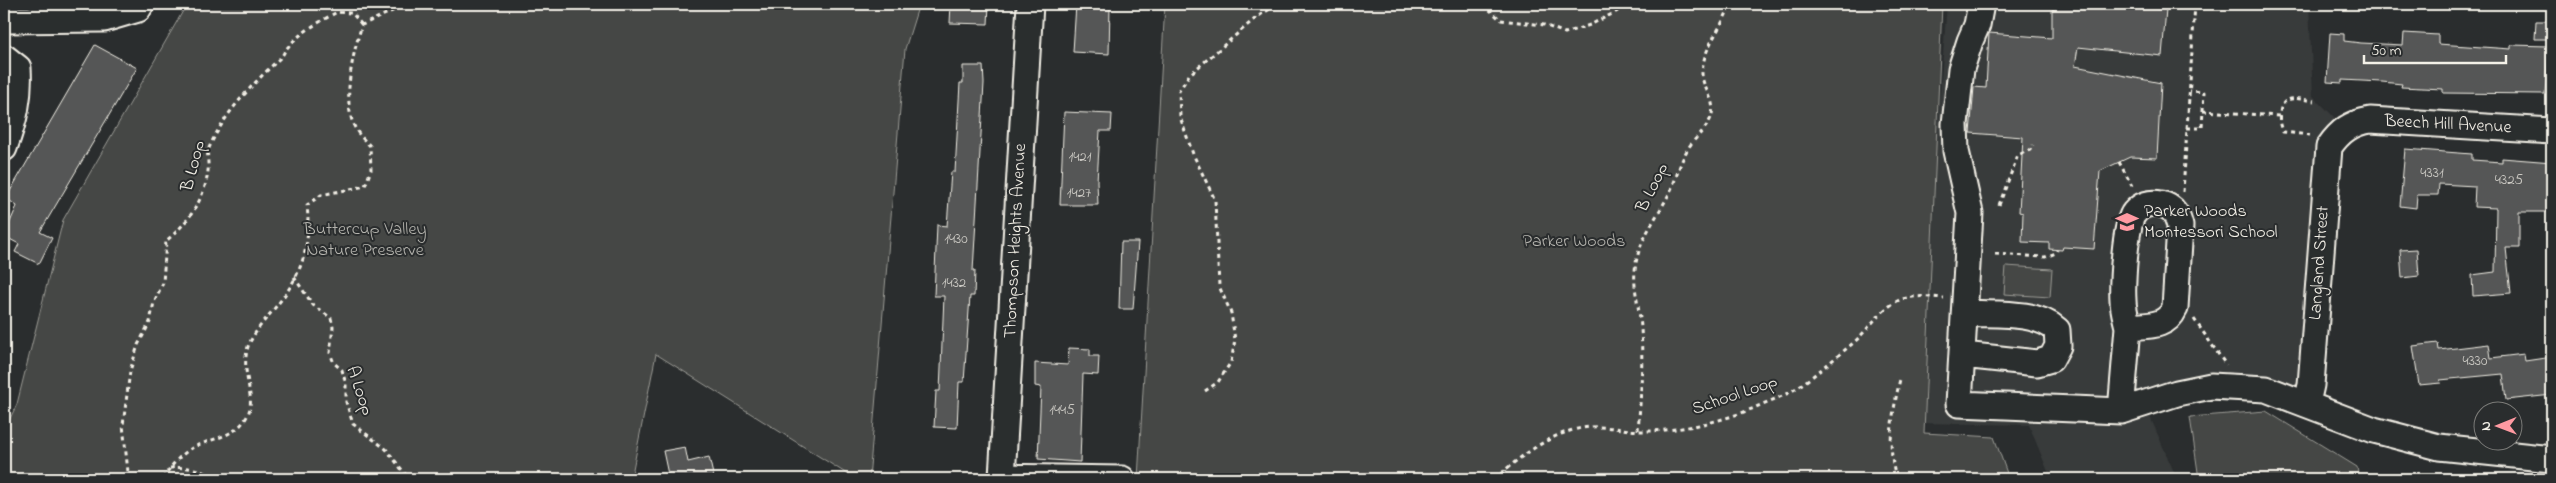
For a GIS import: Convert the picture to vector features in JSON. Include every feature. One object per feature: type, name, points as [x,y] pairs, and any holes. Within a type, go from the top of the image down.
[{"type":"street","points":[[4,20],[104,19],[138,9],[141,4]]},
{"type":"street","name":"Thompson Heights Avenue","points":[[1030,4],[1002,478],[1122,479]]},
{"type":"street","points":[[1982,4],[1978,25],[1970,41],[1962,69],[1954,124],[1956,151],[1970,212],[1959,306],[1963,355],[1960,404],[2121,411],[2177,393],[2211,386],[2266,388],[2374,430],[2439,448],[2552,459]]},
{"type":"street","points":[[4,57],[18,68],[19,88],[16,117],[4,148]]},
{"type":"street","name":"Beech Hill Avenue","points":[[2346,128],[2357,122],[2370,120],[2552,131]]},
{"type":"street","name":"Langland Street","points":[[2306,403],[2311,385],[2329,146],[2337,135],[2346,128]]},
{"type":"street","points":[[2121,411],[2128,326],[2122,301],[2128,225],[2133,213],[2142,206],[2153,203],[2167,206],[2177,214],[2180,226],[2175,308],[2170,318],[2160,323],[2128,326]]},
{"type":"street","points":[[1959,306],[2034,318],[2042,320],[2057,330],[2058,346],[2050,359],[2037,363],[1963,355]]},
{"type":"path","points":[[163,479],[169,468],[195,447],[232,432],[246,419],[252,405],[244,368],[249,345],[262,322],[289,289],[305,258],[309,223],[307,205],[321,195],[365,186],[371,170],[370,146],[356,131],[351,117],[349,100],[353,51],[362,26],[399,8],[444,4]]},
{"type":"path","points":[[1205,391],[1218,382],[1231,362],[1235,340],[1231,313],[1219,286],[1215,200],[1193,154],[1180,117],[1179,91],[1189,76],[1257,18],[1278,4]]},
{"type":"path","points":[[1483,4],[1501,20],[1544,25],[1565,33],[1590,25],[1616,12],[1626,4]]},
{"type":"path","name":"B Loop","points":[[1638,430],[1642,357],[1635,271],[1644,237],[1654,216],[1670,192],[1688,148],[1709,121],[1712,112],[1711,95],[1702,75],[1704,57],[1713,37],[1725,21],[1730,4]]},
{"type":"path","points":[[2188,4],[2193,8]]},
{"type":"path","points":[[2183,192],[2190,91],[2193,8],[2195,4]]},
{"type":"path","points":[[2156,6],[2193,8]]},
{"type":"path","name":"B Loop","points":[[126,479],[128,472],[123,426],[130,371],[138,345],[150,322],[154,302],[163,283],[166,241],[185,222],[204,192],[208,169],[208,151],[231,109],[253,83],[281,57],[288,46],[337,12],[352,13],[362,26]]},
{"type":"path","points":[[2187,128],[2202,128],[2204,92],[2190,91]]},
{"type":"path","points":[[2310,135],[2282,132],[2279,126],[2279,116],[2282,103],[2287,99],[2314,101]]},
{"type":"path","points":[[2203,111],[2279,116]]},
{"type":"path","points":[[1999,205],[2018,155],[2030,150],[2033,145]]},
{"type":"path","points":[[2119,162],[2132,186]]},
{"type":"path","points":[[1995,254],[2045,258],[2056,253],[2057,250]]},
{"type":"path","name":"A Loop","points":[[294,277],[313,305],[331,318],[333,327],[330,352],[334,363],[342,370],[346,384],[346,402],[353,424],[386,449],[409,479]]},
{"type":"path","name":"School Loop","points":[[1495,479],[1542,443],[1567,432],[1583,428],[1671,429],[1700,424],[1748,410],[1790,392],[1853,343],[1884,312],[1901,300],[1924,297],[1959,306]]},
{"type":"path","points":[[2194,319],[2230,372]]},
{"type":"path","points":[[1896,479],[1890,456],[1892,418],[1900,379]]},
{"type":"path","points":[[169,468],[184,467],[207,474],[211,479]]},
{"type":"path","points":[[1503,479],[1505,470]]},
{"type":"shaded area","name":"Parker Woods Montessori School","points":[[1947,4],[2309,4],[2313,96],[2346,129],[2337,135],[2307,403],[2266,389],[2145,405],[2177,479],[2051,479],[2029,425],[1917,423],[1916,401]]},
{"type":"green space","name":"Buttercup Valley Nature Preserve","points":[[187,4],[919,4],[905,49],[869,479],[855,479],[656,354],[631,479],[4,479],[4,431],[17,404],[63,220]]},
{"type":"green space","name":"Parker Woods","points":[[1165,4],[1942,4],[1924,433],[1994,437],[2008,476],[2017,479],[1138,479]]},
{"type":"green space","points":[[2006,266],[2052,269],[2050,297],[2004,294]]},
{"type":"green space","points":[[2266,411],[2357,467],[2359,479],[2199,479],[2190,417]]},
{"type":"building","points":[[951,4],[989,4],[988,24],[950,23]]},
{"type":"building","points":[[1076,4],[1110,6],[1109,54],[1073,52]]},
{"type":"building","points":[[2065,4],[2157,4],[2156,9],[2166,9],[2162,56],[2078,47],[2075,66],[2161,83],[2157,158],[2130,157],[2100,171],[2094,249],[2063,247],[2062,250],[2049,249],[2049,243],[2022,242],[2023,213],[2019,212],[2023,137],[1970,133],[1974,87],[1986,88],[1989,33],[2052,38],[2052,10]]},
{"type":"building","points":[[2536,21],[2551,21],[2551,39],[2535,39]]},
{"type":"building","points":[[2330,33],[2344,34],[2344,41],[2361,43],[2403,45],[2404,33],[2438,35],[2438,44],[2511,49],[2511,45],[2548,46],[2545,94],[2443,93],[2443,89],[2401,87],[2402,84],[2382,82],[2342,80],[2342,83],[2327,82]]},
{"type":"building","points":[[95,45],[137,68],[40,232],[52,238],[39,264],[15,252],[19,244],[4,236],[17,206],[6,198]]},
{"type":"building","points":[[963,66],[983,66],[984,83],[973,271],[975,271],[974,296],[970,296],[964,382],[959,382],[957,428],[934,427],[936,391],[940,391],[944,296],[934,296],[937,225],[947,226],[951,172],[955,172],[960,83],[963,83]]},
{"type":"building","points":[[1064,112],[1112,114],[1111,131],[1100,131],[1097,181],[1098,205],[1060,205]]},
{"type":"building","points":[[2405,149],[2472,154],[2472,160],[2502,162],[2502,158],[2552,162],[2552,212],[2519,212],[2519,248],[2506,248],[2511,293],[2473,296],[2472,275],[2495,272],[2496,208],[2474,207],[2475,186],[2439,184],[2438,195],[2417,195],[2416,208],[2400,206]]},
{"type":"building","points":[[1121,242],[1138,242],[1133,309],[1119,309]]},
{"type":"building","points":[[2417,249],[2419,276],[2402,278],[2400,250]]},
{"type":"building","points":[[2438,343],[2439,350],[2489,344],[2491,358],[2524,354],[2525,361],[2552,357],[2552,395],[2506,400],[2503,374],[2440,380],[2441,383],[2419,385],[2413,346]]},
{"type":"building","points":[[1069,348],[1090,349],[1090,356],[1099,356],[1098,375],[1083,374],[1080,462],[1038,459],[1041,387],[1035,386],[1035,363],[1068,365]]},
{"type":"building","points":[[685,447],[688,462],[709,457],[714,479],[669,479],[663,451]]},
{"type":"place","name":"Parker Woods Montessori School","points":[[2127,222]]}]
